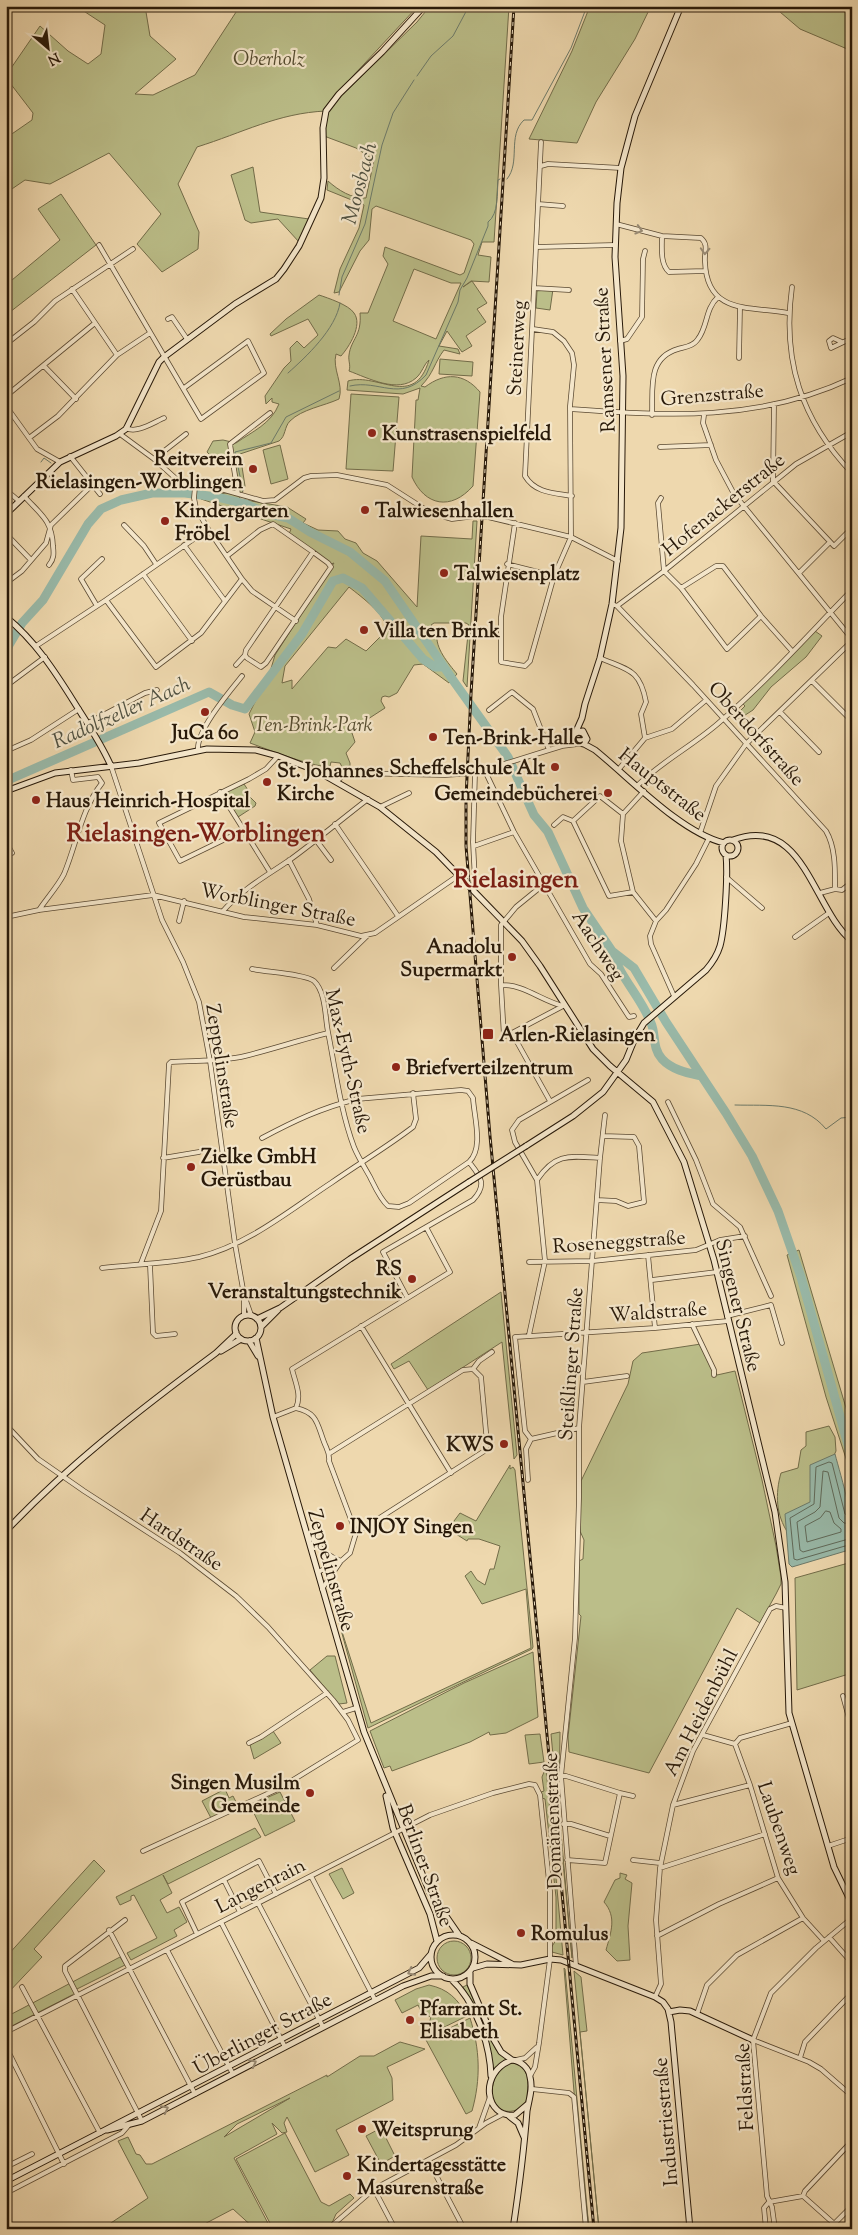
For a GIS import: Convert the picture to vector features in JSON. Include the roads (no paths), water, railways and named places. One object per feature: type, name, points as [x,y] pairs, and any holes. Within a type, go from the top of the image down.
[{"type":"main road","points":[[6,514],[60,462],[120,434],[126,428],[159,362],[187,339],[276,278],[284,269],[299,246],[321,198],[324,178],[323,128],[326,111],[339,94],[382,52],[424,6]]},
{"type":"main road","name":"Ramsener Straße","points":[[574,738],[582,718],[614,605],[621,528],[624,413],[615,245],[621,168],[635,116],[681,6]]},
{"type":"main road","points":[[6,617],[20,628],[45,657],[96,736],[111,766]]},
{"type":"main road","name":"Ramsener Straße","points":[[582,718],[585,733],[583,742]]},
{"type":"main road","points":[[576,732],[585,733]]},
{"type":"main road","points":[[574,738],[583,742]]},
{"type":"main road","name":"Hauptstraße","points":[[583,742],[619,769],[680,820],[723,846]]},
{"type":"main road","name":"Singener Straße","points":[[6,791],[41,777],[71,770],[139,763],[198,750],[243,749],[278,756],[337,781],[380,807],[436,852],[459,875],[503,921],[540,966],[563,1006],[593,1049],[642,1091],[659,1110],[684,1162],[710,1244],[728,1318],[775,1512],[784,1567],[787,1689],[792,1723],[828,1846],[840,1881],[852,1904]]},
{"type":"main road","points":[[729,856],[737,853],[738,846],[746,836]]},
{"type":"main road","points":[[257,1319],[280,1308],[350,1259],[526,1146],[595,1099],[618,1072],[641,1027],[667,1002],[706,970],[717,955],[723,927],[729,856],[723,846],[733,840],[746,836],[764,837],[789,850],[801,862],[840,931],[852,941]]},
{"type":"main road","points":[[733,840],[738,846]]},
{"type":"main road","points":[[236,1332],[241,1339],[249,1341],[256,1338],[261,1328],[280,1308]]},
{"type":"main road","points":[[6,1531],[62,1476],[116,1429],[216,1353],[235,1335],[236,1322],[244,1316],[251,1316],[257,1319],[261,1328]]},
{"type":"main road","name":"Zeppelinstraße","points":[[256,1338],[273,1417],[356,1708],[369,1748],[385,1786]]},
{"type":"main road","points":[[216,1353],[241,1339]]},
{"type":"main road","name":"Zeppelinstraße","points":[[249,1341],[259,1359]]},
{"type":"main road","name":"Berliner Straße","points":[[385,1786],[430,1894],[459,1935]]},
{"type":"main road","name":"Berliner Straße","points":[[385,1786],[394,1833],[430,1914],[438,1941]]},
{"type":"main road","points":[[512,1964],[459,1935],[447,1935],[438,1941],[431,1954],[434,1967],[443,1976],[450,1978],[461,1978],[471,1970],[487,1964],[512,1964],[521,1964],[556,1959],[655,1997],[663,2002],[669,2012],[680,2010],[697,2014],[753,2040]]},
{"type":"main road","points":[[471,1943],[475,1958],[471,1970],[470,1984],[501,2052],[522,2063],[530,2076],[532,2089],[528,2104],[513,2229]]},
{"type":"main road","name":"Überlinger Straße","points":[[9,2179],[419,1968],[431,1954]]},
{"type":"main road","name":"Überlinger Straße","points":[[101,2132],[142,2121],[403,1986],[431,1976],[443,1976]]},
{"type":"main road","points":[[450,1978],[460,1988],[478,2022],[488,2050],[491,2076],[490,2095],[496,2110],[521,2127],[524,2148]]},
{"type":"main road","name":"Industriestraße","points":[[669,2012],[690,2229]]},
{"type":"main road","points":[[491,2076],[500,2065],[514,2060]]},
{"type":"main road","points":[[506,2115],[519,2113],[528,2104]]},
{"type":"street","name":"Steinerweg","points":[[541,142],[525,476],[535,488],[572,496]]},
{"type":"street","points":[[541,166],[548,164],[621,168]]},
{"type":"street","points":[[538,204],[563,206]]},
{"type":"street","points":[[616,224],[662,236],[701,238],[705,242],[706,248],[705,273],[718,297],[729,304],[740,307],[788,313]]},
{"type":"street","points":[[662,236],[662,256],[665,268],[670,272],[705,273]]},
{"type":"street","points":[[99,245],[201,419],[264,373],[248,341],[184,388]]},
{"type":"street","points":[[536,247],[615,245]]},
{"type":"street","points":[[6,344],[34,322],[55,301],[133,249]]},
{"type":"street","points":[[620,341],[627,339],[642,316],[643,258],[645,250]]},
{"type":"street","points":[[792,287],[788,313],[794,373],[801,398],[827,445],[852,474]]},
{"type":"street","name":"Steinerweg","points":[[534,288],[570,290]]},
{"type":"street","points":[[72,289],[117,355]]},
{"type":"street","points":[[652,415],[654,376],[658,360],[669,352],[696,342],[708,308],[718,297]]},
{"type":"street","points":[[738,358],[740,307]]},
{"type":"street","points":[[168,320],[172,317],[187,339]]},
{"type":"street","points":[[6,396],[94,323]]},
{"type":"street","points":[[515,523],[507,564],[501,617],[501,662],[528,665],[554,576],[571,537],[570,409],[574,365],[572,353],[564,341],[553,332],[532,329]]},
{"type":"street","points":[[29,438],[58,416],[117,355],[150,333]]},
{"type":"street","points":[[842,342],[852,338]]},
{"type":"street","points":[[44,366],[76,398]]},
{"type":"street","name":"Grenzstraße","points":[[570,409],[652,415],[704,415],[801,398],[852,378]]},
{"type":"street","points":[[774,404],[774,482],[834,546],[850,530],[852,532]]},
{"type":"street","points":[[6,406],[37,448],[60,462]]},
{"type":"street","points":[[238,494],[230,444],[270,413]]},
{"type":"street","points":[[6,418],[12,415]]},
{"type":"street","points":[[700,833],[716,786],[746,744],[852,640],[734,494],[716,460],[704,423],[704,415]]},
{"type":"street","points":[[126,428],[129,430],[141,428],[164,418]]},
{"type":"street","name":"Hofenackerstraße","points":[[614,605],[664,571],[796,464],[852,432]]},
{"type":"street","points":[[120,434],[154,459],[182,484],[194,489],[210,486],[262,501],[275,500],[304,478],[337,475],[387,485],[423,508],[452,519],[482,516],[571,537],[618,561]]},
{"type":"street","points":[[154,459],[186,434]]},
{"type":"street","points":[[660,447],[711,445]]},
{"type":"street","points":[[70,456],[100,494]]},
{"type":"street","points":[[6,583],[22,571],[46,543],[51,524],[92,484]]},
{"type":"street","points":[[194,489],[194,504],[208,529],[242,579],[255,593],[296,621]]},
{"type":"street","points":[[6,490],[19,501]]},
{"type":"street","points":[[24,496],[51,524],[54,552],[53,560],[49,566]]},
{"type":"street","points":[[661,498],[658,503],[664,571],[681,588],[727,650],[761,616]]},
{"type":"street","points":[[227,556],[260,530],[273,524],[331,567],[264,666],[257,666],[245,654]]},
{"type":"street","points":[[124,525],[144,546],[156,564]]},
{"type":"street","points":[[36,646],[208,529]]},
{"type":"street","points":[[127,537],[131,533]]},
{"type":"street","points":[[6,534],[31,560]]},
{"type":"street","points":[[799,573],[830,542]]},
{"type":"street","points":[[184,545],[225,601]]},
{"type":"street","points":[[236,665],[313,552]]},
{"type":"street","points":[[97,606],[81,579],[102,559]]},
{"type":"street","points":[[507,564],[554,576]]},
{"type":"street","points":[[681,588],[716,566],[723,566],[761,616],[792,651]]},
{"type":"street","points":[[143,574],[192,641]]},
{"type":"street","points":[[106,600],[156,667],[192,641],[207,626],[242,579]]},
{"type":"street","points":[[638,785],[657,768],[724,719],[852,590]]},
{"type":"street","name":"Oberdorfstraße","points":[[614,605],[724,719],[828,836],[833,859],[835,889]]},
{"type":"street","points":[[6,686],[45,657]]},
{"type":"street","points":[[600,658],[634,673],[639,678],[646,702],[641,714],[645,738]]},
{"type":"street","points":[[198,750],[197,741],[242,676]]},
{"type":"street","points":[[812,681],[852,721]]},
{"type":"street","points":[[88,723],[145,693],[157,690]]},
{"type":"street","points":[[489,710],[512,692],[533,709],[549,750]]},
{"type":"street","points":[[619,769],[645,738],[672,729],[706,700]]},
{"type":"street","points":[[6,751],[39,735],[79,709]]},
{"type":"street","points":[[780,712],[819,752]]},
{"type":"street","points":[[562,746],[574,738]]},
{"type":"street","points":[[337,781],[345,774],[351,773],[446,775],[475,773],[562,746],[583,742]]},
{"type":"street","points":[[244,830],[180,861],[159,823],[249,779],[266,769],[278,756]]},
{"type":"street","name":"Zeppelinstraße","points":[[111,766],[162,920],[183,962],[198,1002],[210,1061],[235,1244],[244,1295],[251,1316]]},
{"type":"street","points":[[39,910],[63,876],[85,812],[91,798],[102,783],[98,777],[73,780],[71,770]]},
{"type":"street","name":"Aachweg","points":[[485,771],[514,832],[590,964],[601,974],[629,1017],[634,1016]]},
{"type":"street","points":[[472,889],[475,881],[475,773]]},
{"type":"street","points":[[644,790],[623,814],[622,841],[633,892],[656,921]]},
{"type":"street","points":[[220,792],[270,872]]},
{"type":"street","points":[[380,807],[409,793]]},
{"type":"street","points":[[573,821],[600,796],[623,814]]},
{"type":"street","points":[[223,911],[230,903],[270,872],[316,840],[368,799]]},
{"type":"street","points":[[554,825],[562,817],[573,821],[609,896],[633,892]]},
{"type":"street","points":[[335,824],[398,916]]},
{"type":"street","points":[[474,846],[514,832]]},
{"type":"street","points":[[674,996],[651,944],[650,936],[656,921],[666,910],[712,839]]},
{"type":"street","points":[[316,840],[331,860]]},
{"type":"street","points":[[6,842],[12,853],[6,856]]},
{"type":"street","points":[[289,860],[308,899],[317,926]]},
{"type":"street","name":"Worblinger Straße","points":[[6,917],[39,910],[153,895],[244,916],[317,926],[367,936],[375,934],[398,916],[459,875]]},
{"type":"street","points":[[726,876],[762,908]]},
{"type":"street","points":[[820,893],[835,889],[842,890],[852,882]]},
{"type":"street","points":[[504,1037],[500,929],[503,921],[516,907],[544,885]]},
{"type":"street","name":"Worblinger Straße","points":[[179,921],[184,901]]},
{"type":"street","points":[[795,937],[830,913]]},
{"type":"street","name":"Worblinger Straße","points":[[334,968],[367,936]]},
{"type":"street","name":"Max-Eyth-Straße","points":[[252,969],[270,973],[303,976],[315,982],[320,991],[354,1147],[385,1203],[393,1208],[409,1203],[469,1162]]},
{"type":"street","points":[[501,985],[510,985],[563,1006]]},
{"type":"street","points":[[505,1030],[512,1032],[563,1006]]},
{"type":"street","points":[[512,1032],[550,1101]]},
{"type":"street","points":[[141,1264],[161,1211],[169,1064],[181,1061],[210,1061],[244,1056],[328,1033]]},
{"type":"street","points":[[531,1439],[525,1431],[514,1340],[516,1336],[529,1335],[545,1262],[536,1180],[512,1134],[513,1126],[519,1120],[588,1080]]},
{"type":"street","points":[[262,1138],[314,1111],[343,1102],[413,1093],[468,1091],[473,1098],[478,1149],[469,1162],[480,1176],[481,1188],[473,1200],[383,1252],[408,1297]]},
{"type":"street","points":[[102,1268],[141,1264],[150,1265],[200,1256],[235,1244],[291,1210],[413,1127],[416,1119],[413,1093]]},
{"type":"street","points":[[668,1102],[696,1160],[713,1204],[734,1221],[745,1236],[771,1296]]},
{"type":"street","name":"Steißlinger Straße","points":[[576,1615],[580,1498],[579,1428],[605,1115]]},
{"type":"street","points":[[597,1200],[616,1201],[628,1206],[644,1202],[639,1146],[634,1137],[604,1136]]},
{"type":"street","points":[[163,1158],[199,1152]]},
{"type":"street","points":[[536,1180],[549,1164],[559,1158],[600,1158]]},
{"type":"street","points":[[296,1408],[300,1398],[292,1369],[450,1272],[426,1227]]},
{"type":"street","name":"Roseneggstraße","points":[[529,1262],[593,1261],[696,1250],[710,1244],[745,1236]]},
{"type":"street","points":[[648,1255],[656,1328]]},
{"type":"street","points":[[150,1265],[152,1333],[156,1336],[175,1334]]},
{"type":"street","points":[[652,1280],[716,1272]]},
{"type":"street","name":"Zeppelinstraße","points":[[244,1295],[244,1316]]},
{"type":"street","name":"Waldstraße","points":[[529,1335],[656,1328],[692,1324],[728,1318],[771,1305],[782,1343]]},
{"type":"street","points":[[692,1324],[714,1370],[714,1375]]},
{"type":"street","points":[[361,1326],[451,1473]]},
{"type":"street","points":[[473,1369],[479,1360],[492,1352]]},
{"type":"street","points":[[330,1453],[463,1370],[473,1369]]},
{"type":"street","points":[[356,1533],[484,1452],[487,1448],[480,1377],[473,1369]]},
{"type":"street","points":[[583,1382],[627,1376]]},
{"type":"street","points":[[273,1417],[296,1408],[306,1410],[317,1420],[330,1453],[329,1462],[356,1533],[350,1553],[341,1561],[322,1589]]},
{"type":"street","name":"Hardstraße","points":[[6,1425],[30,1452],[62,1476],[180,1553],[236,1596],[268,1627],[327,1693],[343,1712],[358,1740],[280,1788],[143,1851]]},
{"type":"street","points":[[531,1439],[579,1428]]},
{"type":"street","points":[[528,1480],[526,1449],[531,1439]]},
{"type":"street","points":[[306,1534],[318,1543],[320,1550],[327,1556],[341,1561]]},
{"type":"street","points":[[318,1572],[341,1561]]},
{"type":"street","name":"Am Heidenbühl","points":[[655,1997],[661,1984],[657,1898],[660,1865],[673,1805],[687,1765],[770,1609],[776,1606],[786,1608]]},
{"type":"street","name":"Domänenstraße","points":[[576,1615],[561,1776],[563,1824],[576,1966]]},
{"type":"street","points":[[249,1743],[327,1693]]},
{"type":"street","points":[[843,1696],[852,1729]]},
{"type":"street","points":[[343,1712],[356,1708]]},
{"type":"street","points":[[703,1735],[735,1744],[740,1738],[792,1723]]},
{"type":"street","name":"Laubenweg","points":[[735,1744],[750,1785],[778,1878],[803,1918],[824,1941]]},
{"type":"street","points":[[561,1776],[633,1796]]},
{"type":"street","name":"Langenrain","points":[[6,2032],[430,1815],[492,1793],[529,1784],[535,1785],[540,1795],[550,1891],[550,1959]]},
{"type":"street","points":[[673,1805],[750,1785]]},
{"type":"street","points":[[566,1860],[605,1863],[620,1793]]},
{"type":"street","points":[[563,1824],[571,1824],[610,1836]]},
{"type":"street","points":[[633,1860],[660,1865],[765,1834]]},
{"type":"street","points":[[828,1846],[850,1838],[852,1844]]},
{"type":"street","points":[[197,1934],[182,1902],[259,1861],[276,1894]]},
{"type":"street","points":[[311,1876],[375,2000]]},
{"type":"street","points":[[658,1936],[719,1904],[778,1878]]},
{"type":"street","points":[[224,1880],[240,1912]]},
{"type":"street","points":[[258,1903],[323,2026]]},
{"type":"street","points":[[697,2014],[707,1985],[737,1955],[803,1918]]},
{"type":"street","name":"Feldstraße","points":[[775,2229],[772,2207],[767,2196],[753,2040],[771,1993],[824,1941],[852,1918]]},
{"type":"street","points":[[124,1920],[65,1966],[64,1971],[142,2121]]},
{"type":"street","points":[[221,1922],[285,2047]]},
{"type":"street","points":[[109,1930],[195,2094]]},
{"type":"street","points":[[829,1937],[852,1963]]},
{"type":"street","points":[[167,1950],[233,2074]]},
{"type":"street","points":[[530,2076],[535,2067],[550,1959]]},
{"type":"street","points":[[22,1987],[101,2132]]},
{"type":"street","points":[[800,2058],[805,2042],[852,1993]]},
{"type":"street","points":[[753,2040],[800,2058],[821,2069],[852,2096]]},
{"type":"street","points":[[514,2060],[521,2060],[531,2054],[539,2043]]},
{"type":"street","points":[[6,2048],[64,2164]]},
{"type":"street","points":[[532,2089],[569,2093],[574,2097],[586,2229]]},
{"type":"street","points":[[478,2130],[490,2095]]},
{"type":"street","points":[[329,2229],[374,2189],[428,2160],[478,2130],[486,2123],[506,2115]]},
{"type":"street","name":"Überlinger Straße","points":[[6,2193],[122,2133],[128,2126]]},
{"type":"street","points":[[804,2196],[805,2191],[852,2141]]},
{"type":"street","points":[[9,2179],[6,2167],[32,2154]]},
{"type":"street","points":[[428,2160],[464,2229]]},
{"type":"street","points":[[374,2189],[395,2229]]},
{"type":"street","points":[[769,2202],[804,2196]]},
{"type":"street","points":[[804,2196],[840,2229]]},
{"type":"street","name":"Feldstraße","points":[[766,2229],[764,2208],[769,2202]]},
{"type":"street","points":[[834,2224],[852,2206]]},
{"type":"water","points":[[835,1454],[850,1516],[851,1541],[849,1550],[792,1567],[789,1564],[785,1514],[810,1502],[810,1465]]},
{"type":"waterway","name":"Moosbach","points":[[417,76],[431,56],[453,36],[469,6]]},
{"type":"waterway","points":[[507,179],[513,165],[516,134],[519,126],[524,120],[532,120],[571,48],[587,6]]},
{"type":"waterway","name":"Moosbach","points":[[339,295],[342,277],[365,224],[382,145],[393,113],[414,80]]},
{"type":"waterway","points":[[350,386],[370,385],[398,389],[407,388],[426,375],[458,302],[460,290],[467,278],[488,222],[494,214],[497,202],[498,180],[500,179]]},
{"type":"waterway","name":"Moosbach","points":[[288,373],[311,351],[327,332],[333,323],[340,303]]},
{"type":"waterway","points":[[243,491],[235,452],[271,443],[286,417],[339,391]]},
{"type":"waterway","points":[[41,462],[44,458],[51,463]]},
{"type":"waterway","name":"Radolfzeller Aach","points":[[6,653],[22,623],[43,600],[88,524],[101,509],[121,500],[152,493],[185,493],[217,497],[246,504],[265,513],[288,518],[310,532],[350,552],[385,581],[508,757],[534,815],[548,832],[583,908],[612,951],[634,968],[666,1022],[752,1156],[778,1211],[801,1277],[852,1459]]},
{"type":"waterway","name":"Radolfzeller Aach","points":[[245,500],[246,504]]},
{"type":"waterway","name":"Radolfzeller Aach","points":[[6,781],[209,692],[232,705],[245,709],[302,634],[333,581],[343,578],[362,588],[423,659],[435,667],[444,667]]},
{"type":"waterway","name":"Radolfzeller Aach","points":[[612,951],[620,970],[647,1014],[659,1055],[666,1063],[675,1068],[701,1076]]},
{"type":"waterway","points":[[735,1105],[796,1109],[817,1120],[826,1129],[841,1118],[852,1117]]},
{"type":"railway","points":[[514,6],[471,694],[466,798],[466,846],[490,1136],[594,2229]]},
{"type":"place","name":"Kunstrasenspielfeld","points":[[372,433]]},
{"type":"place","name":"Reitverein Rielasingen-Worblingen","points":[[253,469]]},
{"type":"place","name":"Talwiesenhallen","points":[[365,510]]},
{"type":"place","name":"Kindergarten Fröbel","points":[[165,521]]},
{"type":"place","name":"Talwiesenplatz","points":[[444,573]]},
{"type":"place","name":"Villa ten Brink","points":[[364,630]]},
{"type":"place","name":"JuCa 60","points":[[205,712]]},
{"type":"place","name":"Ten-Brink-Halle","points":[[433,737]]},
{"type":"place","name":"Scheffelschule Alt","points":[[555,767]]},
{"type":"place","name":"St. Johannes Kirche","points":[[267,782]]},
{"type":"place","name":"Gemeindebücherei","points":[[608,793]]},
{"type":"place","name":"Haus Heinrich-Hospital","points":[[36,800]]},
{"type":"place","name":"Anadolu Supermarkt","points":[[512,957]]},
{"type":"place","name":"Arlen-Rielasingen","points":[[488,1034]]},
{"type":"place","name":"Briefverteilzentrum","points":[[396,1067]]},
{"type":"place","name":"Zielke GmbH Gerüstbau","points":[[191,1167]]},
{"type":"place","name":"RS Veranstaltungstechnik","points":[[412,1279]]},
{"type":"place","name":"KWS","points":[[504,1444]]},
{"type":"place","name":"INJOY Singen","points":[[340,1526]]},
{"type":"place","name":"Singen Musilm Gemeinde","points":[[310,1793]]},
{"type":"place","name":"Romulus","points":[[521,1933]]},
{"type":"place","name":"Pfarramt St. Elisabeth","points":[[410,2020]]},
{"type":"place","name":"Weitsprung","points":[[362,2129]]},
{"type":"place","name":"Kindertagesstätte Masurenstraße","points":[[347,2176]]},
{"type":"district","name":"Rielasingen-Worblingen","points":[[196,832]]},
{"type":"district","name":"Rielasingen","points":[[516,878]]},
{"type":"park label","name":"Oberholz","points":[[269,58]]},
{"type":"park label","name":"Ten-Brink-Park","points":[[313,724]]}]
